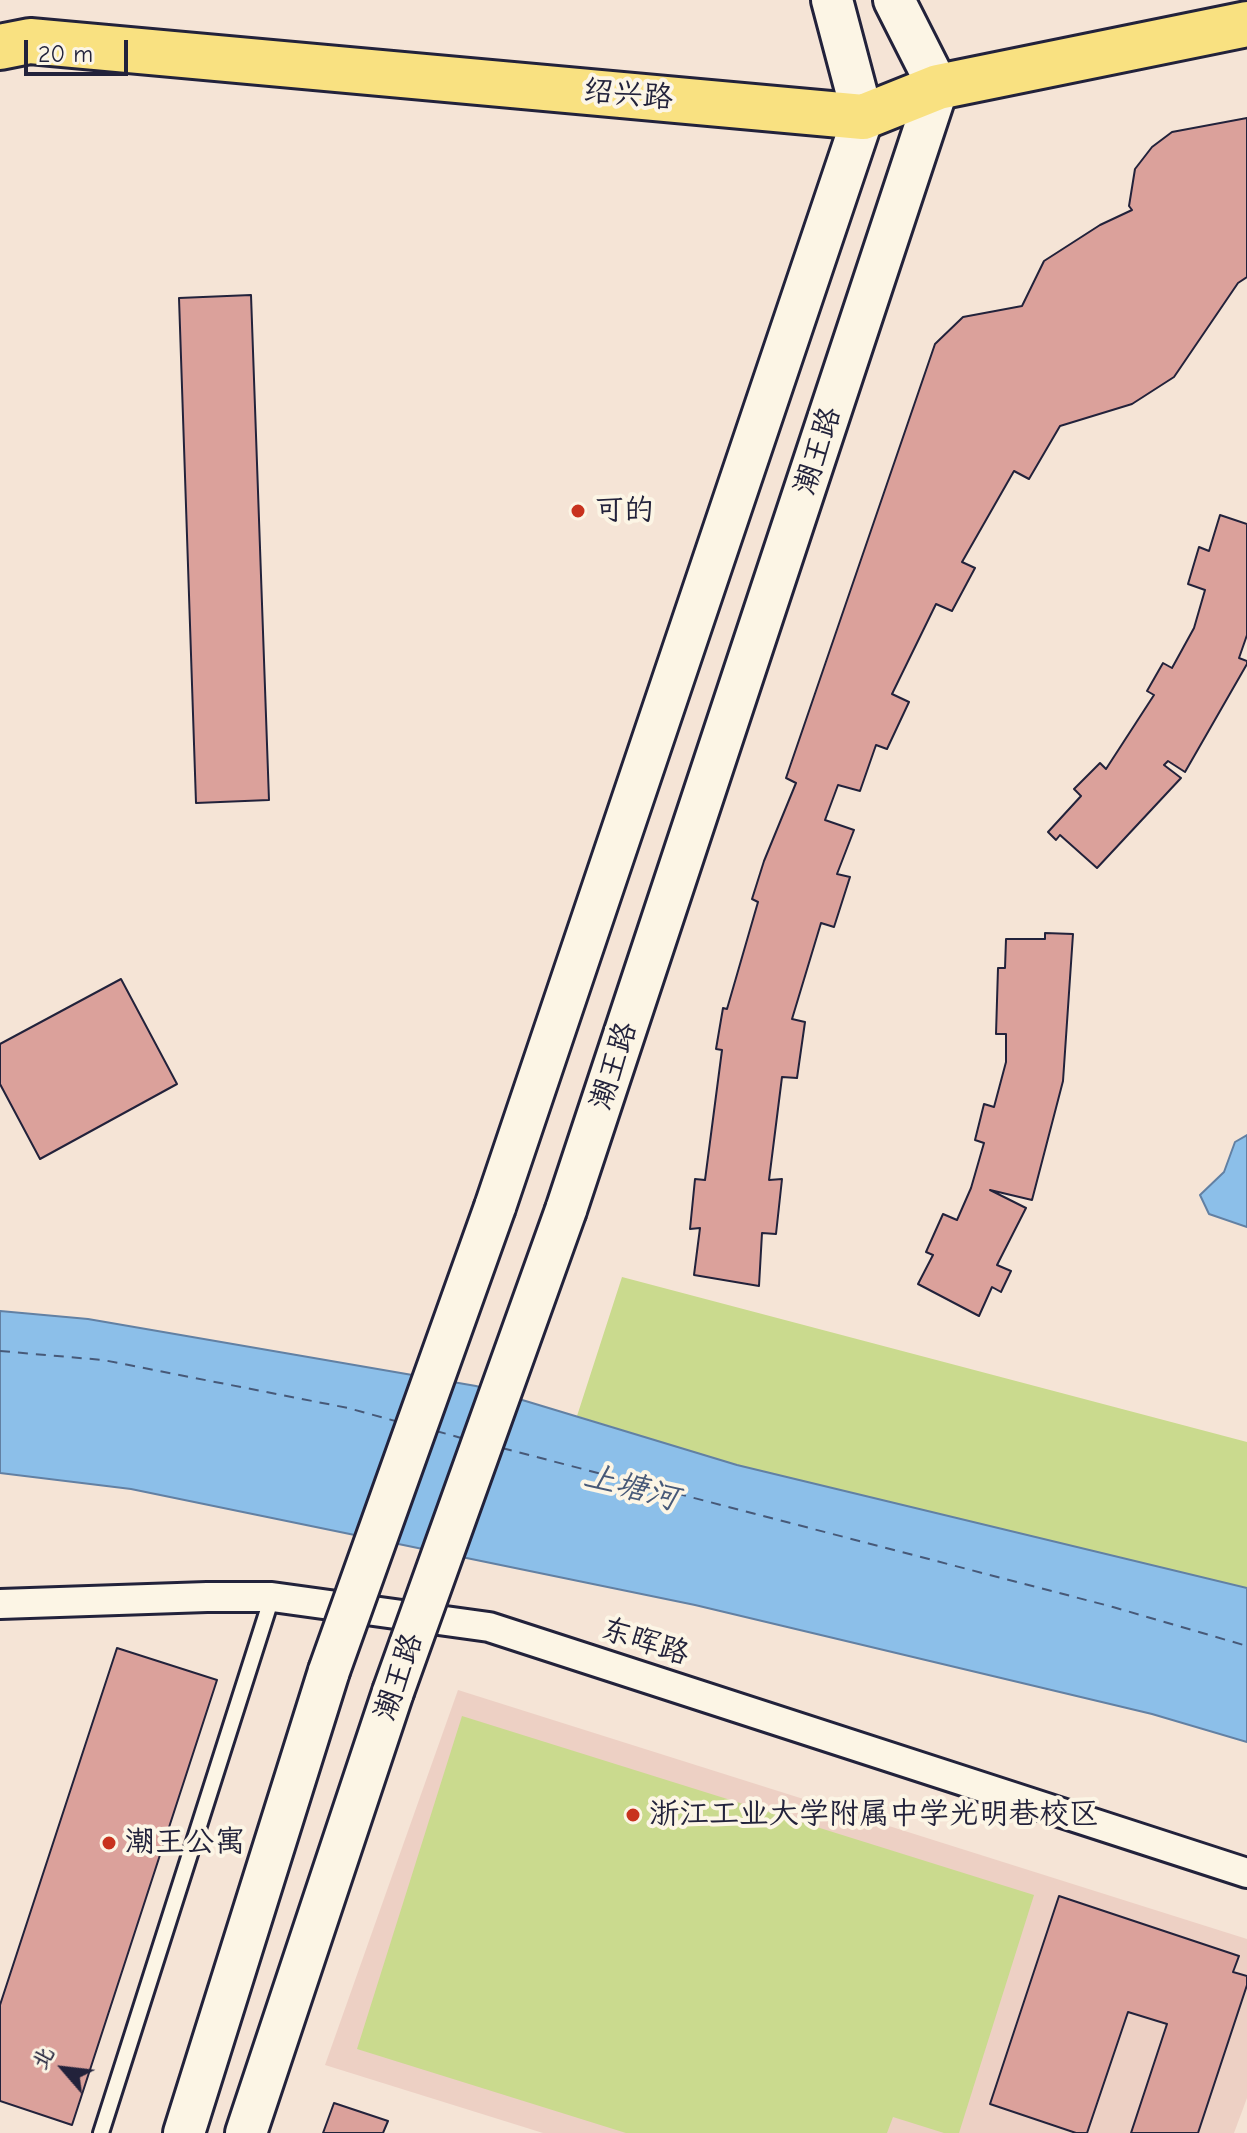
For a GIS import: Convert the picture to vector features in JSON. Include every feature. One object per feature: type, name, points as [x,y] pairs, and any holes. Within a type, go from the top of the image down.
[{"type":"main road","points":[[184,2133],[329,1671],[495,1207],[863,117],[832,0]]},
{"type":"main road","points":[[894,0],[938,87]]},
{"type":"main road","name":"绍兴路","points":[[0,47],[30,41],[863,117],[938,87],[1247,24]]},
{"type":"main road","name":"潮王路","points":[[246,2133],[393,1692],[566,1210],[938,87]]},
{"type":"street","name":"东晖路","points":[[0,1604],[272,1597],[489,1627],[1247,1873]]},
{"type":"lane","points":[[101,2133],[272,1597]]},
{"type":"shaded area","name":"浙江工业大学附属中学光明巷校区","points":[[458,1690],[1247,1939],[1247,2098],[1234,2133],[543,2133],[325,2065]]},
{"type":"green space","points":[[622,1277],[1247,1442],[1247,1588],[737,1465],[577,1416]]},
{"type":"green space","name":"浙江工业大学附属中学光明巷校区","points":[[462,1716],[1034,1895],[959,2133],[944,2133],[893,2117],[887,2133],[626,2133],[357,2049]]},
{"type":"water","points":[[1247,1135],[1247,1227],[1209,1214],[1200,1195],[1224,1172],[1235,1142]]},
{"type":"water","name":"上塘河","points":[[0,1311],[88,1319],[476,1386],[737,1465],[1247,1588],[1247,1742],[1152,1714],[695,1605],[131,1489],[0,1473]]},
{"type":"building","points":[[1247,118],[1247,277],[1238,283],[1174,377],[1132,404],[1060,426],[1029,479],[1014,471],[962,562],[975,568],[952,611],[936,604],[892,694],[909,702],[887,749],[876,745],[860,791],[838,785],[825,820],[854,830],[837,874],[850,877],[834,927],[821,923],[792,1019],[805,1022],[797,1078],[782,1077],[769,1180],[782,1179],[776,1234],[762,1233],[759,1286],[694,1275],[700,1228],[690,1229],[695,1179],[705,1180],[722,1050],[716,1049],[723,1008],[727,1009],[758,902],[752,899],[764,861],[796,783],[786,778],[935,344],[963,317],[1022,306],[1044,261],[1100,225],[1132,210],[1129,206],[1135,169],[1152,147],[1172,132]]},
{"type":"building","points":[[251,295],[269,800],[196,803],[179,298]]},
{"type":"building","points":[[1220,515],[1247,524],[1247,635],[1239,658],[1247,664],[1185,772],[1168,761],[1164,765],[1181,778],[1097,868],[1060,835],[1056,840],[1048,832],[1081,796],[1074,789],[1100,763],[1106,769],[1154,695],[1147,691],[1163,663],[1172,668],[1194,628],[1205,590],[1188,584],[1199,547],[1209,551]]},
{"type":"building","points":[[1045,933],[1073,934],[1063,1081],[1032,1200],[990,1190],[1026,1208],[997,1265],[1011,1271],[1001,1292],[992,1287],[979,1316],[918,1284],[933,1255],[926,1252],[943,1214],[957,1220],[971,1188],[984,1143],[975,1140],[984,1104],[994,1107],[1006,1062],[1006,1034],[996,1034],[998,968],[1005,968],[1006,939],[1045,939]]},
{"type":"building","points":[[121,979],[177,1084],[40,1159],[0,1084],[0,1044]]},
{"type":"building","name":"潮王公寓","points":[[117,1648],[217,1680],[72,2125],[0,2101],[0,2005]]},
{"type":"building","points":[[1059,1896],[1239,1956],[1233,1972],[1247,1976],[1247,1985],[1198,2133],[1131,2133],[1167,2024],[1128,2012],[1087,2133],[1076,2133],[990,2104]]},
{"type":"building","points":[[334,2103],[388,2121],[383,2133],[323,2133]]},
{"type":"ferry route","points":[[0,1351],[103,1360],[348,1408],[399,1422]]},
{"type":"ferry route","points":[[436,1431],[465,1439]]},
{"type":"ferry route","points":[[502,1448],[1113,1607],[1247,1646]]},
{"type":"place","name":"可的","points":[[578,511]]},
{"type":"place","name":"浙江工业大学附属中学光明巷校区","points":[[633,1815]]},
{"type":"place","name":"潮王公寓","points":[[109,1843]]}]
